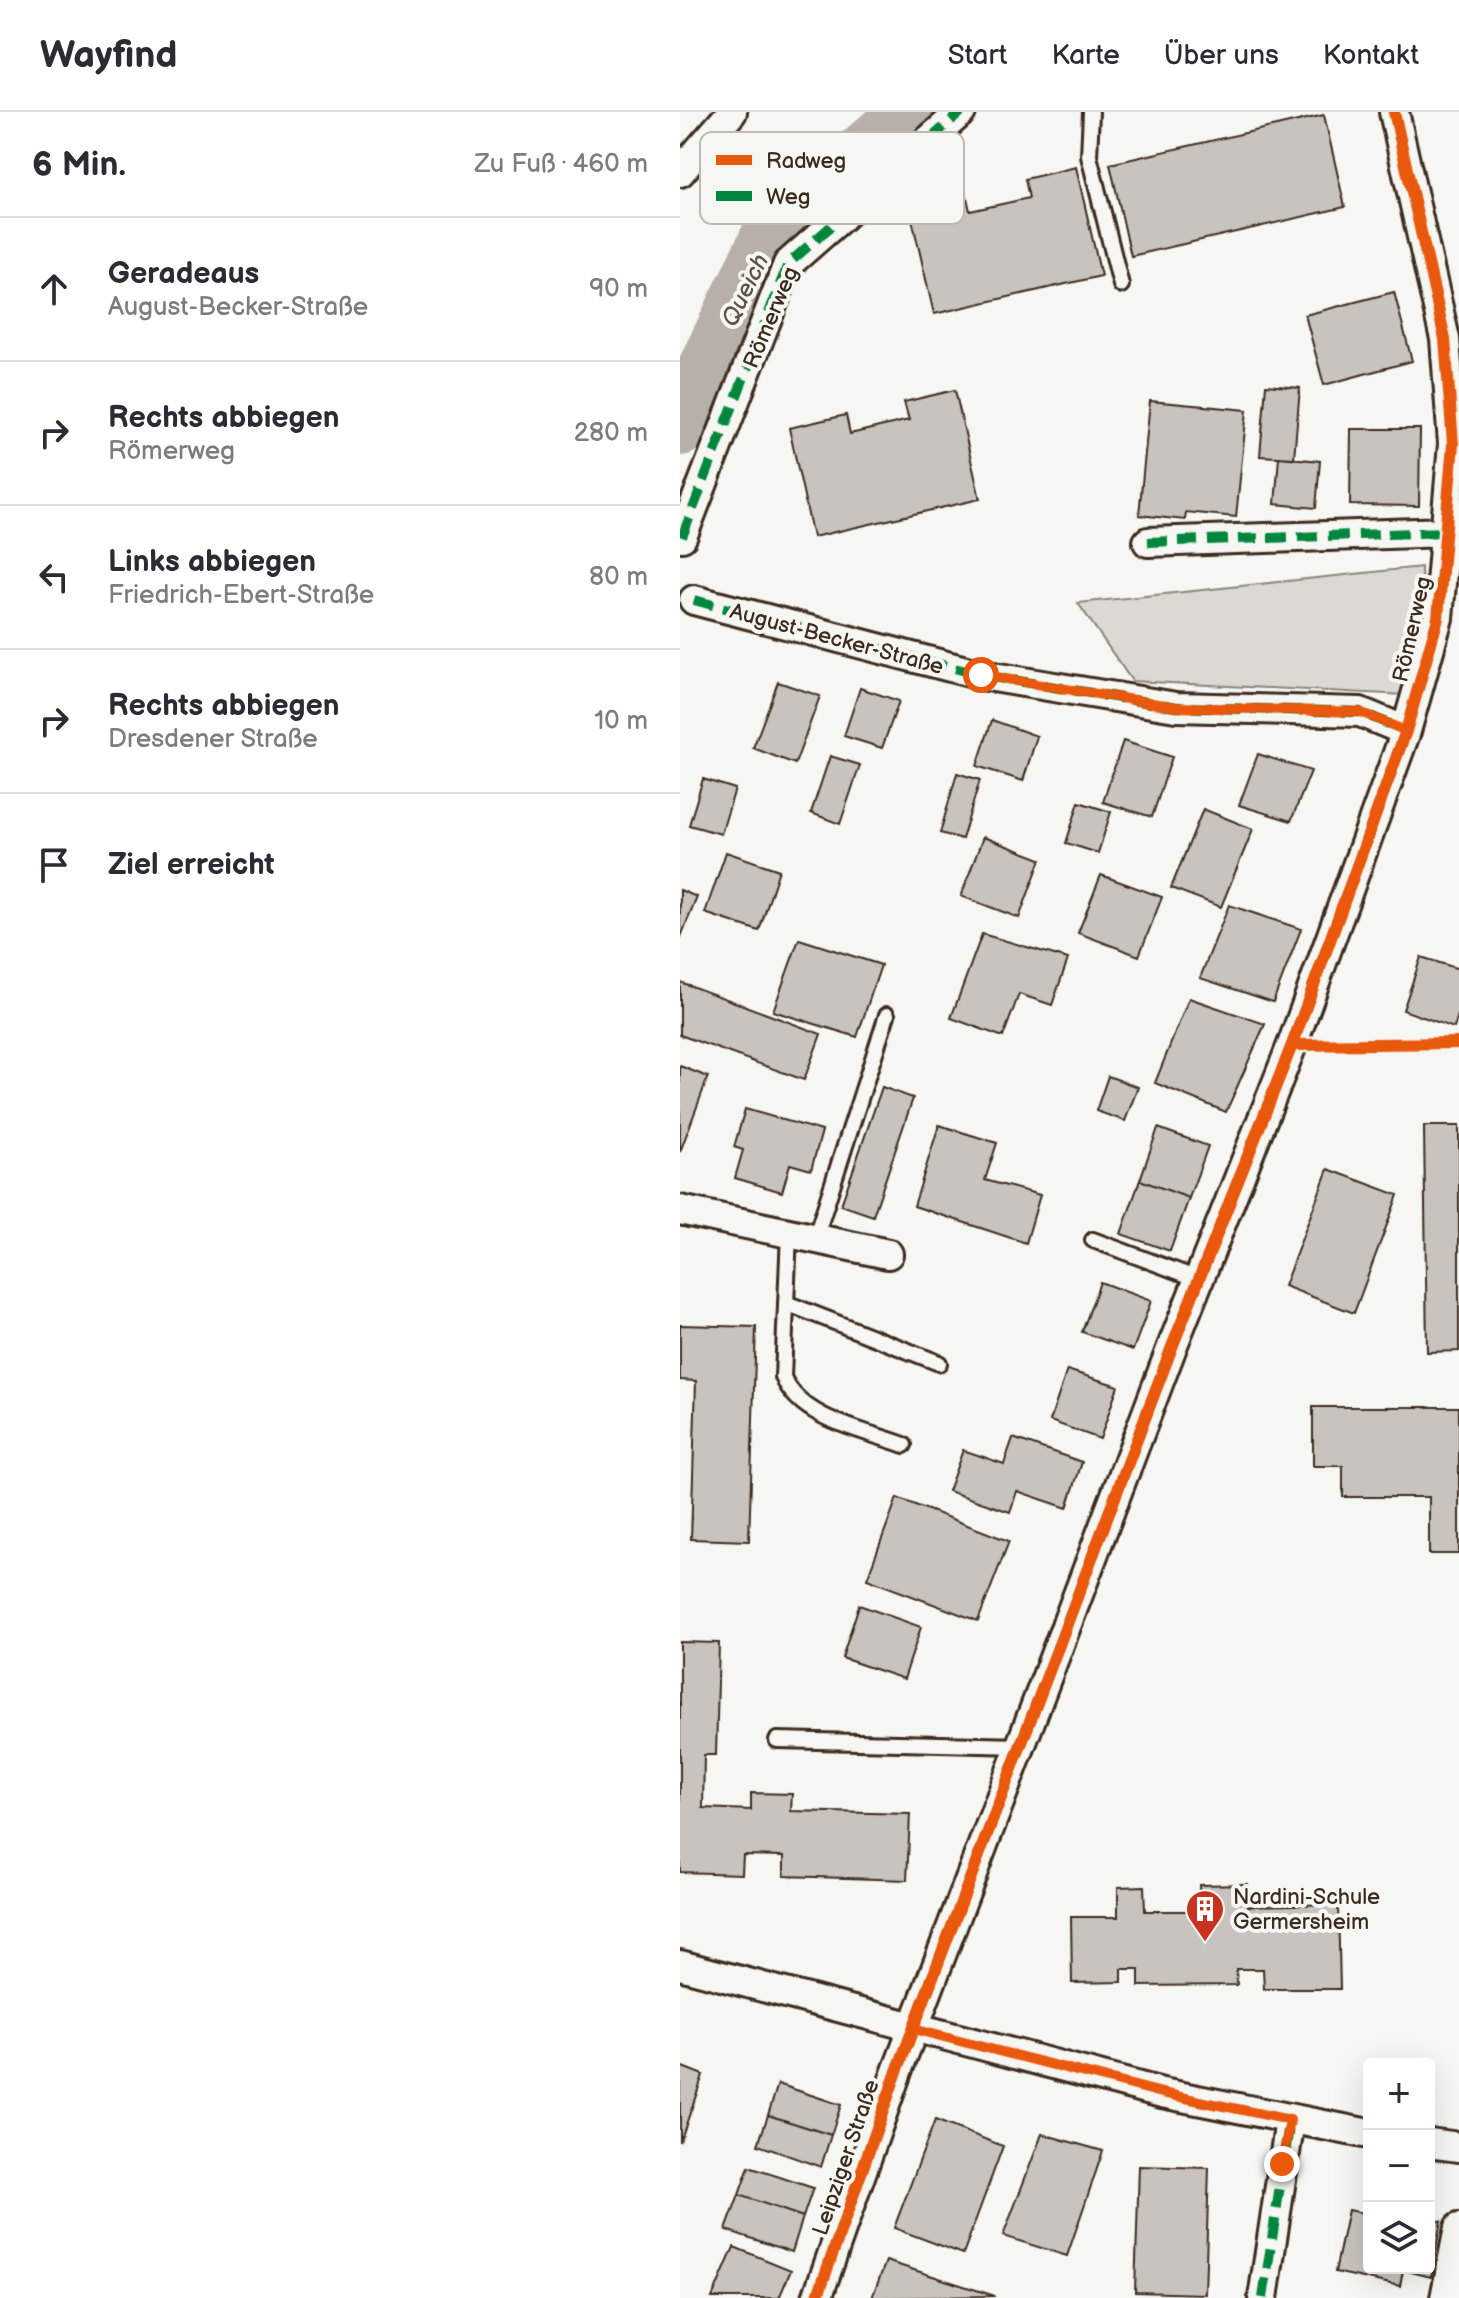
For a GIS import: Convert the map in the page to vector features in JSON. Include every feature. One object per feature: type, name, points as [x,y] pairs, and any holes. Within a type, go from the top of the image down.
[{"type":"street","points":[[715,132],[732,112]]},
{"type":"street","name":"Römerweg","points":[[938,132],[961,112]]},
{"type":"street","name":"Römerweg","points":[[913,2029],[1198,1279],[1292,1045],[1406,731],[1449,623],[1447,532],[1453,444],[1445,339],[1394,112]]},
{"type":"street","points":[[680,172],[700,149]]},
{"type":"street","name":"Römerweg","points":[[682,537],[788,264],[834,224]]},
{"type":"street","points":[[1148,542],[1447,532]]},
{"type":"street","name":"August-Becker-Straße","points":[[694,600],[981,675],[1176,707],[1360,712],[1406,731]]},
{"type":"street","points":[[680,1210],[888,1254]]},
{"type":"street","points":[[680,1965],[1162,2093],[1363,2133]]},
{"type":"street","name":"Leipziger Straße","points":[[817,2298],[913,2029]]},
{"type":"street","points":[[1263,2298],[1290,2120]]},
{"type":"street","points":[[1435,2144],[1459,2147]]},
{"type":"street","points":[[1445,2298],[1459,2228]]},
{"type":"lane","points":[[1091,112],[1089,156],[1121,285]]},
{"type":"lane","points":[[887,1015],[802,1236],[786,1303],[783,1377],[789,1392],[806,1408],[904,1445]]},
{"type":"lane","points":[[1093,1240],[1198,1279]]},
{"type":"lane","points":[[786,1303],[939,1363]]},
{"type":"lane","points":[[777,1740],[1021,1746]]},
{"type":"shaded area","points":[[1421,567],[1422,606],[1405,695],[1132,681],[1078,603]]},
{"type":"building","points":[[1324,115],[1345,207],[1131,256],[1110,164]]},
{"type":"building","points":[[1076,167],[1101,276],[934,314],[913,224],[964,224],[966,193],[970,211],[1029,198],[1025,179]]},
{"type":"building","points":[[1394,292],[1412,361],[1324,385],[1305,315]]},
{"type":"building","points":[[1266,385],[1300,388],[1294,458],[1260,456]]},
{"type":"building","points":[[955,390],[980,499],[813,537],[789,428],[846,415],[850,434],[909,420],[904,402]]},
{"type":"building","points":[[1150,401],[1247,410],[1236,517],[1186,512],[1185,520],[1139,515]]},
{"type":"building","points":[[1351,429],[1420,429],[1419,506],[1350,505]]},
{"type":"building","points":[[1279,457],[1320,461],[1316,508],[1275,504]]},
{"type":"building","points":[[778,682],[820,696],[795,764],[753,748]]},
{"type":"building","points":[[860,688],[899,701],[882,748],[844,736]]},
{"type":"building","points":[[992,720],[1037,736],[1023,781],[977,766]]},
{"type":"building","points":[[1123,741],[1172,757],[1152,817],[1103,802]]},
{"type":"building","points":[[1258,754],[1311,771],[1291,821],[1239,805]]},
{"type":"building","points":[[830,756],[860,765],[840,824],[811,813]]},
{"type":"building","points":[[957,773],[980,780],[962,839],[940,833]]},
{"type":"building","points":[[703,779],[735,789],[721,834],[689,825]]},
{"type":"building","points":[[1079,802],[1111,812],[1098,853],[1066,843]]},
{"type":"building","points":[[1203,809],[1253,829],[1221,907],[1171,888]]},
{"type":"building","points":[[983,837],[1041,859],[1019,918],[961,896]]},
{"type":"building","points":[[726,852],[779,870],[759,931],[705,913]]},
{"type":"building","points":[[1101,875],[1162,897],[1139,956],[1078,933]]},
{"type":"building","points":[[680,890],[697,897],[680,939]]},
{"type":"building","points":[[1229,905],[1301,929],[1273,1002],[1200,978]]},
{"type":"building","points":[[982,934],[1068,959],[1052,1005],[1019,994],[1003,1037],[951,1018]]},
{"type":"building","points":[[799,939],[881,965],[857,1037],[773,1011]]},
{"type":"building","points":[[1421,957],[1459,969],[1459,1012],[1454,1028],[1403,1010]]},
{"type":"building","points":[[680,982],[821,1034],[804,1080],[680,1035]]},
{"type":"building","points":[[1189,998],[1265,1024],[1226,1112],[1155,1083]]},
{"type":"building","points":[[680,1066],[708,1077],[680,1152]]},
{"type":"building","points":[[1108,1076],[1138,1087],[1125,1121],[1096,1111]]},
{"type":"building","points":[[882,1087],[913,1098],[873,1216],[841,1205]]},
{"type":"building","points":[[745,1109],[822,1131],[811,1170],[790,1164],[782,1192],[735,1178],[743,1150],[734,1147]]},
{"type":"building","points":[[939,1125],[997,1143],[985,1180],[1040,1195],[1026,1243],[914,1206]]},
{"type":"building","points":[[1424,1126],[1459,1126],[1459,1351],[1427,1352]]},
{"type":"building","points":[[1158,1128],[1208,1146],[1189,1198],[1140,1180]]},
{"type":"building","points":[[1328,1169],[1398,1195],[1354,1313],[1284,1286]]},
{"type":"building","points":[[1140,1180],[1189,1198],[1170,1251],[1121,1234]]},
{"type":"building","points":[[1100,1282],[1151,1301],[1133,1350],[1082,1332]]},
{"type":"building","points":[[680,1325],[756,1327],[749,1541],[691,1539],[696,1381],[680,1380]]},
{"type":"building","points":[[1067,1370],[1118,1386],[1100,1439],[1050,1421]]},
{"type":"building","points":[[1313,1407],[1459,1407],[1459,1554],[1429,1554],[1429,1497],[1343,1497],[1343,1466],[1313,1466]]},
{"type":"building","points":[[1013,1438],[1082,1462],[1067,1508],[1017,1491],[1010,1512],[948,1491],[963,1450],[1004,1464]]},
{"type":"building","points":[[897,1498],[1009,1541],[978,1621],[867,1579]]},
{"type":"building","points":[[859,1605],[921,1627],[904,1679],[842,1658]]},
{"type":"building","points":[[680,1642],[719,1643],[716,1755],[704,1755],[703,1808],[751,1810],[751,1793],[792,1794],[791,1811],[910,1814],[907,1880],[784,1876],[784,1856],[743,1855],[742,1874],[680,1872]]},
{"type":"building","name":"Nardini-Schule Germersheim","points":[[1247,1884],[1248,1906],[1338,1904],[1340,1989],[1264,1989],[1263,1969],[1236,1969],[1237,1985],[1139,1986],[1139,1969],[1122,1969],[1122,1982],[1072,1983],[1071,1917],[1118,1917],[1118,1887],[1144,1886],[1145,1911],[1200,1911],[1199,1885]]},
{"type":"building","points":[[680,2066],[703,2075],[680,2142]]},
{"type":"building","points":[[778,2084],[841,2105],[831,2135],[768,2115]]},
{"type":"building","points":[[768,2115],[831,2135],[821,2167],[758,2145]]},
{"type":"building","points":[[935,2120],[1003,2146],[963,2254],[894,2228]]},
{"type":"building","points":[[1042,2134],[1103,2151],[1067,2256],[1003,2236]]},
{"type":"building","points":[[1139,2166],[1209,2168],[1205,2294],[1135,2292]]},
{"type":"building","points":[[749,2167],[813,2188],[803,2217],[739,2195]]},
{"type":"building","points":[[739,2195],[803,2217],[792,2252],[726,2230]]},
{"type":"building","points":[[1348,2210],[1363,2213],[1363,2274],[1402,2274],[1400,2286],[1335,2272]]},
{"type":"building","points":[[1435,2220],[1441,2221],[1435,2255]]},
{"type":"building","points":[[734,2247],[791,2270],[779,2298],[712,2298]]},
{"type":"building","points":[[886,2261],[995,2296],[872,2298]]},
{"type":"waterway","name":"Queich","points":[[888,132],[911,112]]},
{"type":"waterway","name":"Queich","points":[[680,426],[772,234],[783,224]]},
{"type":"marked path","points":[[938,132],[961,112]]},
{"type":"marked path","points":[[682,537],[788,264],[834,224]]},
{"type":"marked path","points":[[1148,542],[1447,532]]},
{"type":"marked path","points":[[694,600],[981,675],[1176,707],[1360,712],[1406,731]]},
{"type":"marked path","points":[[1263,2298],[1290,2120]]},
{"type":"cycle path","points":[[817,2298],[896,2074],[1172,1347],[1292,1045],[1406,731],[1438,618],[1453,444],[1445,339],[1394,112]]},
{"type":"cycle path","points":[[1292,1045],[1459,1043]]},
{"type":"place","name":"Nardini-Schule Germersheim","points":[[1205,1943]]},
{"type":"route","points":[[981,675],[1176,707],[1360,712],[1406,731],[1292,1045],[1172,1347],[913,2029],[1162,2093],[1290,2120],[1282,2164]]}]
